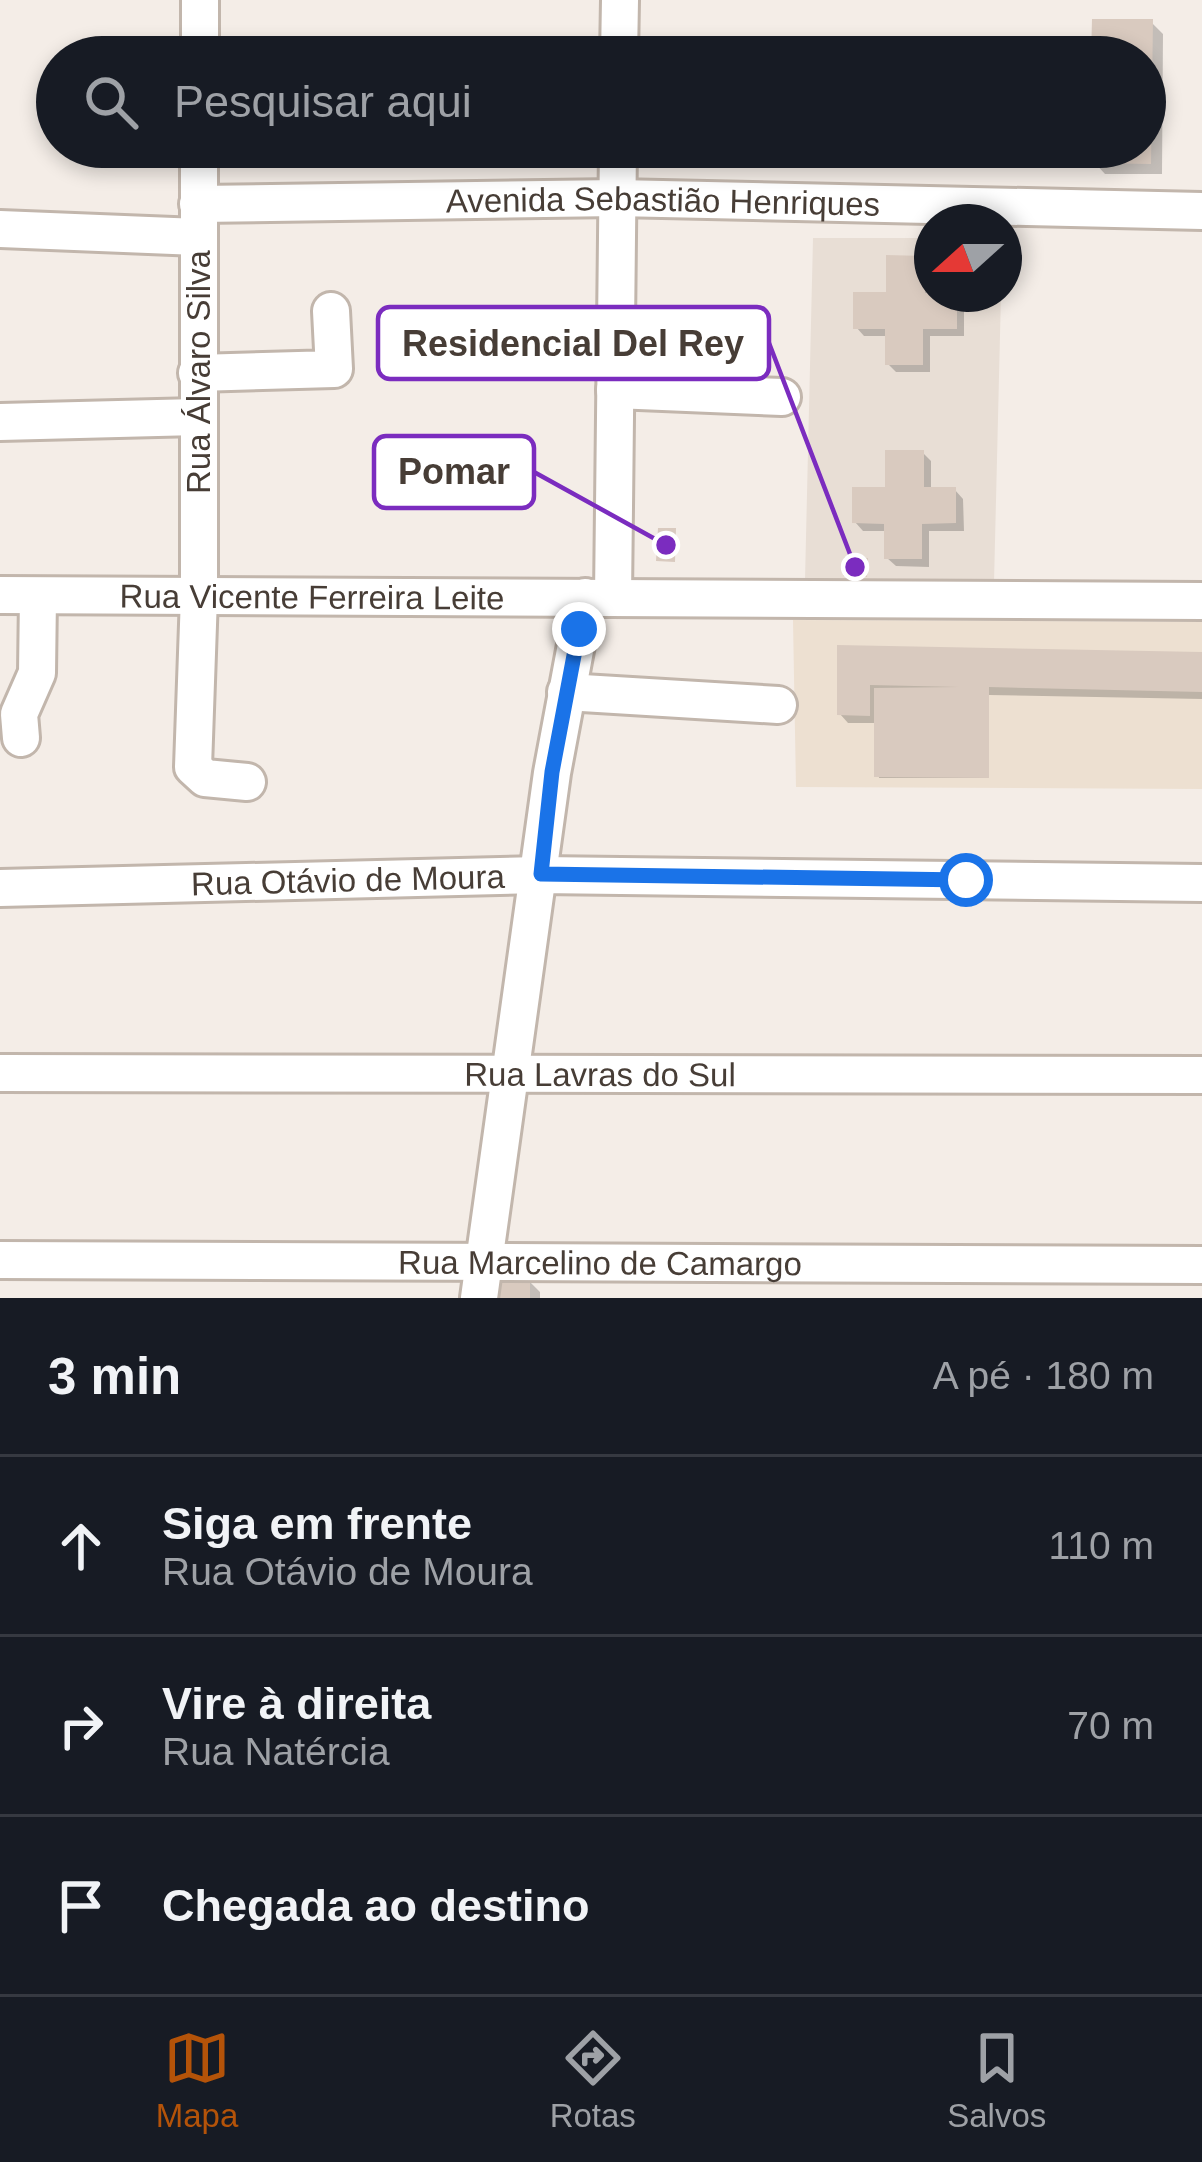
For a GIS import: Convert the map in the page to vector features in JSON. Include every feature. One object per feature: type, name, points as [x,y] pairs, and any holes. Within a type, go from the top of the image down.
[{"type":"street","points":[[200,0],[200,36]]},
{"type":"street","points":[[620,0],[620,36]]},
{"type":"street","name":"Rua Álvaro Silva","points":[[199,168],[199,596],[193,767],[205,778],[247,782]]},
{"type":"street","points":[[482,1280],[566,692],[599,597],[615,390],[618,168]]},
{"type":"street","name":"Avenida Sebastião Henriques","points":[[0,229],[617,198],[1202,211]]},
{"type":"street","points":[[197,373],[334,369],[331,310]]},
{"type":"street","points":[[615,390],[782,397]]},
{"type":"street","points":[[0,422],[197,417]]},
{"type":"street","name":"Rua Vicente Ferreira Leite","points":[[0,595],[1202,601]]},
{"type":"street","points":[[21,738],[19,715],[37,673],[38,596]]},
{"type":"street","points":[[566,692],[778,705]]},
{"type":"street","name":"Rua Otávio de Moura","points":[[0,888],[541,874],[1202,883]]},
{"type":"street","name":"Rua Lavras do Sul","points":[[0,1073],[1202,1075]]},
{"type":"street","name":"Rua Marcelino de Camargo","points":[[0,1260],[482,1280],[1202,1265]]},
{"type":"shaded area","points":[[813,238],[914,238],[914,312],[1001,312],[994,583],[805,580]]},
{"type":"shaded area","points":[[793,620],[1202,622],[1202,789],[796,787]]},
{"type":"building","points":[[1092,19],[1153,19],[1153,36],[1092,36]]},
{"type":"building","points":[[886,255],[914,256],[914,312],[957,312],[957,329],[923,329],[923,365],[885,365],[885,329],[853,329],[853,292],[886,292]]},
{"type":"building","points":[[885,450],[924,450],[924,487],[956,487],[956,523],[922,524],[922,559],[884,559],[884,524],[852,523],[852,487],[885,487]]},
{"type":"building","points":[[658,528],[676,528],[675,562],[656,561]]},
{"type":"building","points":[[844,557],[868,558],[867,577],[843,576]]},
{"type":"building","points":[[837,645],[1202,652],[1202,692],[989,687],[989,778],[874,777],[874,688],[959,687],[870,685],[870,716],[837,715]]},
{"type":"building","points":[[485,1275],[530,1277],[530,1298],[482,1298]]},
{"type":"place","name":"Pomar","points":[[666,545]]},
{"type":"place","name":"Residencial Del Rey","points":[[855,567]]},
{"type":"route","points":[[579,629],[552,772],[541,874],[966,880]]}]
